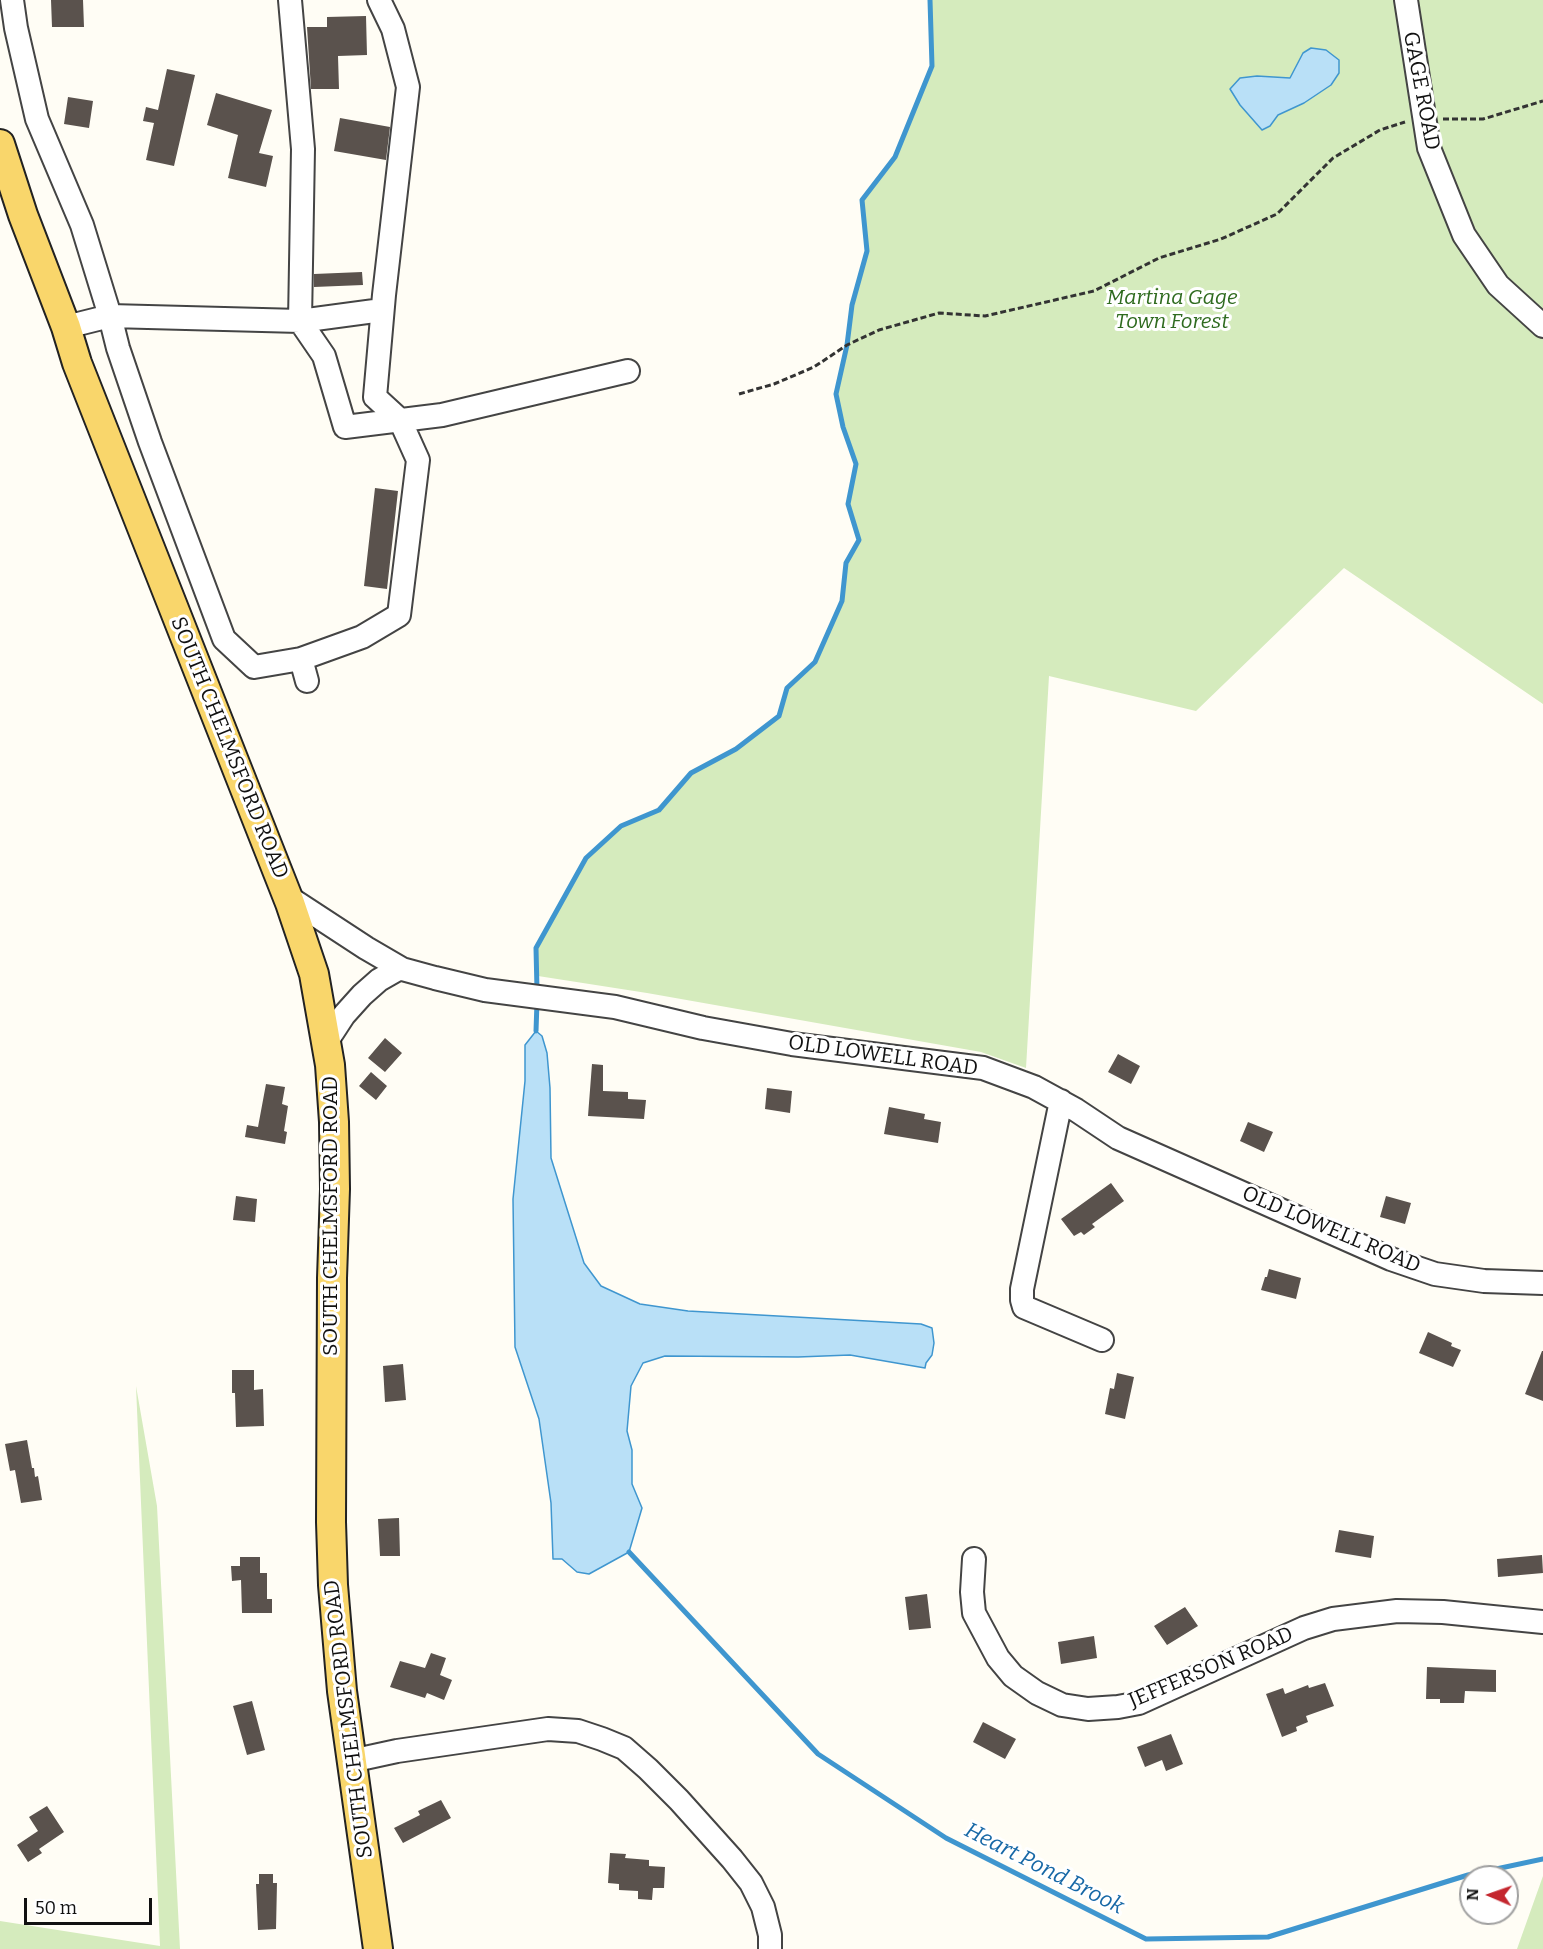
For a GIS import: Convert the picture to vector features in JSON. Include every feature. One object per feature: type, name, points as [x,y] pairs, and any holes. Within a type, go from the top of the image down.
[{"type":"main road","name":"SOUTH CHELMSFORD ROAD","points":[[0,144],[23,215],[66,327],[77,363],[149,549],[210,695],[303,935],[314,974],[327,1041],[334,1122],[331,1522],[333,1585],[338,1652],[351,1761],[378,1949]]},
{"type":"street","points":[[12,0],[16,28],[37,119],[82,225],[118,348],[150,442],[224,639],[254,667],[304,670],[399,615],[418,460],[400,420],[375,397],[382,310],[408,87],[393,29],[380,0]]},
{"type":"street","points":[[290,0],[303,149],[300,321],[324,356],[345,427],[442,414],[628,371]]},
{"type":"street","name":"GAGE ROAD","points":[[1406,0],[1429,148],[1464,235],[1498,285],[1543,326]]},
{"type":"street","points":[[66,327],[110,316],[300,321],[382,310]]},
{"type":"street","name":"OLD LOWELL ROAD","points":[[288,897],[400,968],[435,978],[485,990],[615,1007],[703,1028],[792,1044],[982,1068],[1034,1087],[1061,1101],[1118,1138],[1391,1259],[1435,1274],[1484,1281],[1543,1282]]},
{"type":"street","points":[[327,1041],[344,1015],[362,995],[379,980],[400,968]]},
{"type":"street","points":[[1061,1101],[1022,1289],[1022,1300],[1024,1307],[1102,1340]]},
{"type":"street","name":"JEFFERSON ROAD","points":[[974,1559],[972,1592],[974,1613],[998,1658],[1013,1676],[1036,1693],[1062,1705],[1088,1709],[1139,1703],[1304,1628],[1333,1619],[1398,1611],[1443,1612],[1543,1622]]},
{"type":"street","points":[[351,1761],[397,1751],[548,1729],[578,1731],[602,1738],[624,1748],[648,1769],[732,1858],[751,1882],[764,1907],[770,1935],[770,1949]]},
{"type":"path","points":[[739,394],[774,384],[804,371],[847,345],[879,330],[939,313],[985,316],[1094,291],[1159,258],[1221,239],[1277,214],[1333,158],[1380,130],[1425,115],[1449,121],[1483,119],[1543,101]]},
{"type":"green space","name":"Martina Gage Town Forest","points":[[930,0],[1543,0],[1543,704],[1344,568],[1196,711],[1049,676],[1026,1068],[981,1052],[538,976],[536,948],[586,858],[621,826],[659,810],[691,773],[736,749],[779,716],[787,688],[815,662],[842,602],[846,563],[859,540],[848,504],[856,464],[843,427],[836,394],[847,345],[852,305],[867,251],[862,200],[895,157],[931,66]]},
{"type":"green space","points":[[136,1386],[157,1506],[180,1949],[0,1949],[0,1921],[160,1946]]},
{"type":"green space","points":[[1543,1876],[1543,1949],[1517,1949]]},
{"type":"water","points":[[1311,48],[1326,50],[1339,60],[1339,73],[1331,85],[1304,103],[1278,115],[1270,126],[1262,130],[1240,105],[1230,89],[1240,78],[1257,76],[1290,78],[1303,53]]},
{"type":"water","points":[[536,1031],[542,1036],[547,1053],[551,1158],[584,1263],[601,1286],[640,1304],[688,1311],[921,1324],[932,1328],[934,1343],[932,1355],[925,1368],[850,1355],[665,1356],[643,1363],[631,1386],[627,1431],[632,1450],[632,1484],[642,1508],[629,1552],[589,1574],[577,1572],[562,1559],[553,1559],[551,1503],[539,1419],[515,1347],[513,1199],[525,1081],[525,1045]]},
{"type":"building","points":[[51,0],[83,0],[84,27],[52,27]]},
{"type":"building","points":[[366,16],[367,55],[338,56],[339,89],[311,89],[307,27],[327,27],[327,17]]},
{"type":"building","points":[[167,69],[195,75],[174,166],[146,160],[154,123],[143,121],[146,107],[158,110]]},
{"type":"building","points":[[216,93],[272,110],[259,153],[273,156],[266,187],[228,178],[238,135],[207,125]]},
{"type":"building","points":[[68,97],[93,101],[89,128],[64,124]]},
{"type":"building","points":[[340,118],[390,127],[386,160],[334,151]]},
{"type":"building","points":[[362,272],[363,285],[314,287],[314,274]]},
{"type":"building","points":[[375,488],[398,491],[387,589],[364,586]]},
{"type":"building","points":[[385,1038],[402,1053],[385,1072],[368,1058]]},
{"type":"building","points":[[1118,1054],[1140,1066],[1131,1084],[1108,1072]]},
{"type":"building","points":[[592,1064],[603,1065],[603,1091],[628,1092],[628,1099],[646,1100],[644,1119],[588,1116]]},
{"type":"building","points":[[371,1072],[387,1086],[376,1100],[359,1086]]},
{"type":"building","points":[[266,1084],[285,1087],[282,1104],[288,1106],[284,1131],[287,1132],[285,1144],[245,1137],[247,1125],[258,1127]]},
{"type":"building","points":[[767,1088],[792,1091],[790,1113],[765,1109]]},
{"type":"building","points":[[889,1107],[925,1114],[924,1119],[941,1122],[938,1143],[884,1134]]},
{"type":"building","points":[[1248,1122],[1273,1132],[1264,1152],[1240,1141]]},
{"type":"building","points":[[1111,1183],[1124,1201],[1092,1224],[1095,1227],[1084,1235],[1081,1232],[1074,1236],[1061,1219]]},
{"type":"building","points":[[236,1196],[257,1199],[255,1222],[233,1220]]},
{"type":"building","points":[[1386,1196],[1411,1203],[1405,1224],[1380,1217]]},
{"type":"building","points":[[1269,1269],[1301,1278],[1296,1299],[1261,1290]]},
{"type":"building","points":[[1428,1332],[1452,1343],[1451,1346],[1461,1350],[1453,1367],[1419,1353]]},
{"type":"building","points":[[1543,1351],[1543,1401],[1525,1394]]},
{"type":"building","points":[[403,1364],[406,1400],[385,1402],[383,1366]]},
{"type":"building","points":[[232,1370],[254,1370],[254,1390],[263,1389],[264,1426],[236,1427]]},
{"type":"building","points":[[1117,1373],[1134,1377],[1125,1419],[1105,1414],[1110,1388],[1114,1389]]},
{"type":"building","points":[[27,1440],[32,1468],[34,1468],[35,1477],[38,1476],[42,1500],[21,1503],[15,1470],[10,1471],[5,1444]]},
{"type":"building","points":[[399,1518],[400,1556],[380,1556],[378,1519]]},
{"type":"building","points":[[1339,1530],[1374,1536],[1371,1558],[1335,1552]]},
{"type":"building","points":[[1542,1555],[1543,1573],[1498,1577],[1497,1559]]},
{"type":"building","points":[[240,1557],[260,1557],[260,1573],[267,1573],[267,1599],[272,1599],[272,1613],[242,1613],[241,1580],[232,1581],[231,1566],[240,1566]]},
{"type":"building","points":[[927,1594],[931,1628],[909,1630],[905,1597]]},
{"type":"building","points":[[1185,1607],[1198,1626],[1167,1645],[1154,1626]]},
{"type":"building","points":[[1094,1636],[1097,1658],[1061,1664],[1058,1642]]},
{"type":"building","points":[[431,1653],[446,1658],[440,1675],[452,1680],[444,1700],[427,1693],[425,1698],[390,1687],[400,1661],[425,1668]]},
{"type":"building","points":[[1427,1667],[1496,1670],[1496,1692],[1465,1691],[1464,1703],[1440,1703],[1440,1699],[1426,1699]]},
{"type":"building","points":[[1325,1683],[1334,1706],[1306,1716],[1308,1722],[1296,1727],[1297,1731],[1282,1737],[1266,1694],[1283,1688],[1285,1694],[1308,1685],[1309,1688]]},
{"type":"building","points":[[252,1701],[265,1750],[247,1755],[233,1706]]},
{"type":"building","points":[[983,1722],[1016,1739],[1005,1759],[973,1742]]},
{"type":"building","points":[[1171,1734],[1183,1764],[1166,1771],[1162,1760],[1145,1767],[1137,1747]]},
{"type":"building","points":[[441,1800],[451,1818],[403,1843],[394,1828],[420,1815],[418,1811]]},
{"type":"building","points":[[47,1806],[64,1832],[39,1849],[42,1853],[28,1862],[17,1845],[38,1831],[29,1817]]},
{"type":"building","points":[[610,1853],[626,1854],[625,1858],[649,1860],[649,1866],[665,1867],[664,1888],[653,1888],[652,1900],[638,1899],[638,1891],[619,1890],[619,1884],[608,1883]]},
{"type":"building","points":[[259,1874],[273,1874],[273,1883],[277,1883],[276,1929],[258,1930],[256,1884],[259,1884]]},
{"type":"waterway","name":"Heart Pond Brook","points":[[537,990],[536,948],[586,858],[621,826],[659,810],[691,773],[736,749],[779,716],[787,688],[815,662],[842,601],[846,563],[859,540],[848,504],[856,464],[843,427],[836,394],[847,345],[852,305],[867,251],[862,200],[895,157],[932,66],[930,0]]},
{"type":"waterway","name":"Heart Pond Brook","points":[[536,1031],[537,1002]]},
{"type":"waterway","name":"Heart Pond Brook","points":[[629,1552],[818,1754],[946,1838],[1146,1939],[1268,1937],[1468,1875],[1543,1859]]}]
